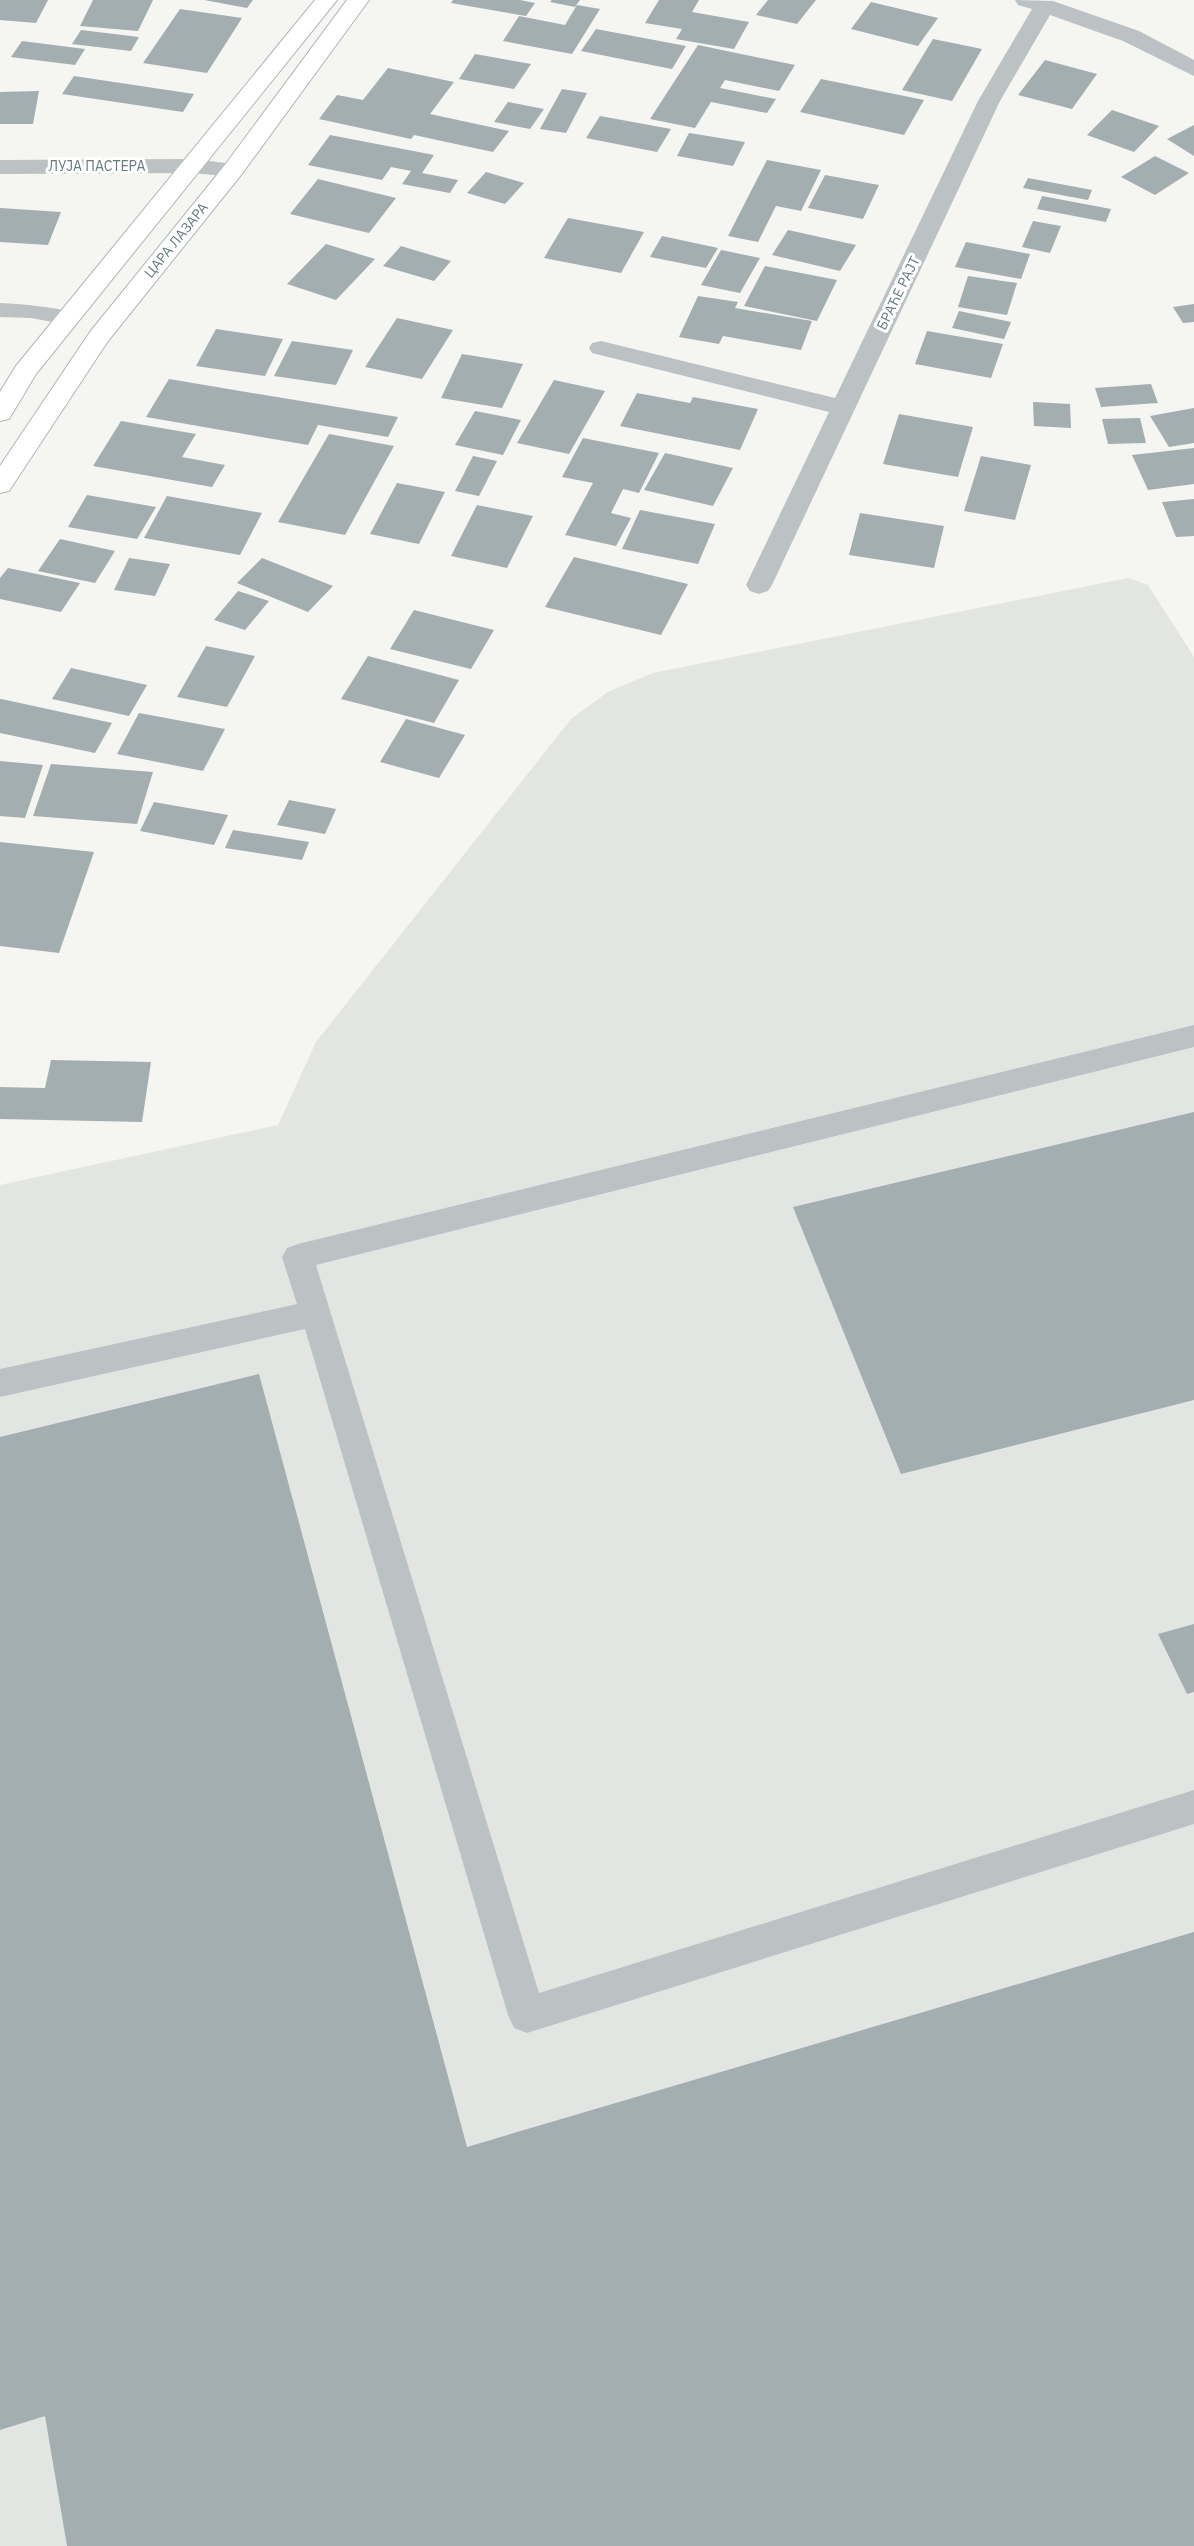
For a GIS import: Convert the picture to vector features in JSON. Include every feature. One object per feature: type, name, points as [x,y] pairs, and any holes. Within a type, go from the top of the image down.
[{"type":"main road","points":[[0,413],[25,371],[326,0]]},
{"type":"main road","name":"ЦАРА ЛАЗАРА","points":[[0,485],[99,337],[233,170],[358,0]]},
{"type":"street","points":[[1035,3],[1131,36],[1194,69]]},
{"type":"street","name":"БРАЋЕ РАЈТ","points":[[759,585],[1035,3]]},
{"type":"street","points":[[1131,36],[1184,40]]},
{"type":"street","name":"ЛУЈА ПАСТЕРА","points":[[0,167],[193,166],[233,170]]},
{"type":"street","points":[[601,348],[843,408]]},
{"type":"lane","points":[[0,310],[31,311],[69,318]]},
{"type":"lane","points":[[1194,1036],[298,1257],[527,2015],[1194,1807]]},
{"type":"lane","points":[[0,1383],[316,1313]]},
{"type":"shaded area","points":[[1128,578],[1148,585],[1194,657],[1194,2546],[0,2546],[0,1185],[278,1125],[316,1042],[571,719],[608,692],[653,673]]},
{"type":"building","points":[[0,0],[48,0],[36,23],[0,20]]},
{"type":"building","points":[[93,0],[153,0],[138,31],[80,26]]},
{"type":"building","points":[[204,0],[253,0],[247,8]]},
{"type":"building","points":[[453,0],[520,0],[535,3],[526,16],[451,3]]},
{"type":"building","points":[[552,0],[580,0],[575,7],[550,2]]},
{"type":"building","points":[[659,0],[699,0],[692,12],[749,22],[734,49],[676,39],[682,29],[645,23]]},
{"type":"building","points":[[768,0],[816,0],[797,24],[756,15]]},
{"type":"building","points":[[871,2],[938,18],[918,46],[851,29]]},
{"type":"building","points":[[577,5],[600,9],[572,54],[503,41],[519,16],[565,25]]},
{"type":"building","points":[[180,9],[242,18],[207,73],[143,63]]},
{"type":"building","points":[[596,29],[686,46],[672,69],[581,51]]},
{"type":"building","points":[[81,30],[139,37],[131,51],[72,44]]},
{"type":"building","points":[[933,39],[982,49],[952,101],[902,90]]},
{"type":"building","points":[[22,41],[85,49],[75,65],[11,57]]},
{"type":"building","points":[[698,45],[795,65],[779,91],[725,80],[720,88],[776,99],[767,113],[711,102],[695,128],[650,119]]},
{"type":"building","points":[[475,54],[531,64],[514,89],[459,79]]},
{"type":"building","points":[[1045,60],[1097,74],[1072,109],[1018,95]]},
{"type":"building","points":[[388,68],[454,82],[430,114],[509,131],[493,152],[414,135],[411,139],[319,119],[337,95],[363,100]]},
{"type":"building","points":[[74,76],[194,94],[183,112],[62,94]]},
{"type":"building","points":[[821,79],[924,100],[904,135],[800,112]]},
{"type":"building","points":[[562,89],[587,93],[566,133],[540,129]]},
{"type":"building","points":[[39,91],[33,124],[0,124],[0,92]]},
{"type":"building","points":[[508,102],[544,109],[530,129],[494,122]]},
{"type":"building","points":[[1112,110],[1159,126],[1134,152],[1087,135]]},
{"type":"building","points":[[600,116],[671,129],[657,152],[586,138]]},
{"type":"building","points":[[1194,125],[1194,156],[1167,139]]},
{"type":"building","points":[[689,133],[745,142],[733,166],[677,156]]},
{"type":"building","points":[[330,135],[434,155],[422,173],[458,180],[450,193],[402,184],[411,171],[391,167],[382,180],[308,165]]},
{"type":"building","points":[[1155,156],[1189,173],[1155,195],[1121,177]]},
{"type":"building","points":[[767,160],[821,170],[801,211],[776,206],[758,242],[728,236]]},
{"type":"building","points":[[486,172],[524,183],[505,204],[467,193]]},
{"type":"building","points":[[825,175],[879,185],[863,219],[808,208]]},
{"type":"building","points":[[1028,178],[1092,190],[1088,200],[1023,188]]},
{"type":"building","points":[[318,179],[396,198],[369,233],[290,214]]},
{"type":"building","points":[[1042,196],[1111,209],[1106,222],[1037,209]]},
{"type":"building","points":[[0,208],[61,212],[48,245],[0,242]]},
{"type":"building","points":[[568,218],[644,232],[621,273],[544,258]]},
{"type":"building","points":[[1033,221],[1061,226],[1050,253],[1022,247]]},
{"type":"building","points":[[788,230],[856,245],[840,271],[772,255]]},
{"type":"building","points":[[662,236],[718,248],[706,268],[650,257]]},
{"type":"building","points":[[966,242],[1030,254],[1021,279],[955,267]]},
{"type":"building","points":[[326,244],[375,259],[336,300],[287,284]]},
{"type":"building","points":[[401,246],[451,261],[434,281],[383,266]]},
{"type":"building","points":[[721,250],[760,258],[740,293],[701,285]]},
{"type":"building","points":[[765,266],[837,280],[817,321],[744,306]]},
{"type":"building","points":[[968,276],[1017,283],[1007,315],[958,307]]},
{"type":"building","points":[[698,296],[738,302],[735,308],[812,321],[801,350],[723,336],[719,344],[679,337]]},
{"type":"building","points":[[1194,304],[1194,322],[1183,323],[1173,307]]},
{"type":"building","points":[[959,311],[1011,322],[1004,339],[952,328]]},
{"type":"building","points":[[397,318],[453,330],[422,379],[365,367]]},
{"type":"building","points":[[216,329],[283,339],[265,376],[196,366]]},
{"type":"building","points":[[927,331],[1003,344],[991,378],[915,364]]},
{"type":"building","points":[[292,341],[353,350],[336,385],[274,376]]},
{"type":"building","points":[[462,354],[523,364],[502,408],[441,398]]},
{"type":"building","points":[[169,379],[398,417],[388,437],[318,425],[308,445],[146,417]]},
{"type":"building","points":[[554,380],[605,391],[569,454],[517,443]]},
{"type":"building","points":[[1151,384],[1158,403],[1101,407],[1095,388]]},
{"type":"building","points":[[637,393],[690,403],[693,397],[758,409],[740,450],[620,426]]},
{"type":"building","points":[[1033,402],[1070,404],[1071,428],[1034,426]]},
{"type":"building","points":[[1194,408],[1194,443],[1169,447],[1150,416]]},
{"type":"building","points":[[475,411],[521,420],[503,455],[455,445]]},
{"type":"building","points":[[899,414],[973,427],[958,477],[883,464]]},
{"type":"building","points":[[1140,418],[1146,443],[1108,444],[1102,419]]},
{"type":"building","points":[[121,421],[196,434],[182,457],[225,465],[212,487],[93,466]]},
{"type":"building","points":[[329,434],[394,446],[345,535],[278,522]]},
{"type":"building","points":[[583,438],[659,453],[639,493],[623,489],[611,513],[631,518],[616,546],[565,535],[593,483],[562,477]]},
{"type":"building","points":[[1194,448],[1194,484],[1148,490],[1132,455]]},
{"type":"building","points":[[665,453],[733,468],[713,506],[644,490]]},
{"type":"building","points":[[473,456],[497,461],[479,496],[455,491]]},
{"type":"building","points":[[981,456],[1031,465],[1015,520],[964,511]]},
{"type":"building","points":[[397,483],[445,492],[419,544],[370,534]]},
{"type":"building","points":[[87,495],[156,507],[137,539],[68,527]]},
{"type":"building","points":[[167,496],[262,513],[240,555],[144,538]]},
{"type":"building","points":[[1194,499],[1194,536],[1176,537],[1162,502]]},
{"type":"building","points":[[477,505],[533,516],[507,568],[451,556]]},
{"type":"building","points":[[640,510],[715,524],[698,564],[622,549]]},
{"type":"building","points":[[860,513],[944,526],[934,568],[849,555]]},
{"type":"building","points":[[60,539],[115,551],[95,583],[38,571]]},
{"type":"building","points":[[574,557],[688,584],[661,635],[545,607]]},
{"type":"building","points":[[129,558],[170,564],[155,596],[114,590]]},
{"type":"building","points":[[262,558],[333,586],[308,612],[237,583]]},
{"type":"building","points":[[8,568],[80,583],[61,612],[0,599],[0,578]]},
{"type":"building","points":[[238,591],[269,601],[245,630],[214,620]]},
{"type":"building","points":[[414,610],[494,630],[471,669],[390,649]]},
{"type":"building","points":[[206,646],[255,656],[227,707],[177,697]]},
{"type":"building","points":[[368,656],[459,680],[434,723],[341,699]]},
{"type":"building","points":[[71,668],[147,685],[129,716],[52,699]]},
{"type":"building","points":[[0,699],[112,723],[95,753],[0,733]]},
{"type":"building","points":[[139,713],[225,729],[203,771],[117,754]]},
{"type":"building","points":[[406,719],[465,735],[439,778],[380,762]]},
{"type":"building","points":[[0,761],[43,765],[25,818],[0,816]]},
{"type":"building","points":[[51,764],[153,772],[137,824],[33,816]]},
{"type":"building","points":[[289,800],[336,809],[325,834],[277,825]]},
{"type":"building","points":[[154,802],[228,815],[214,845],[140,831]]},
{"type":"building","points":[[233,830],[309,842],[302,860],[225,848]]},
{"type":"building","points":[[0,842],[94,852],[59,953],[0,946]]},
{"type":"building","points":[[51,1060],[151,1062],[142,1122],[0,1119],[0,1087],[45,1088]]},
{"type":"building","points":[[1194,1112],[1194,1400],[901,1474],[793,1207]]},
{"type":"building","points":[[259,1374],[467,2147],[1194,1932],[1194,2546],[67,2546],[45,2416],[0,2430],[0,1437]]},
{"type":"building","points":[[1194,1624],[1194,1692],[1187,1694],[1158,1634]]}]
